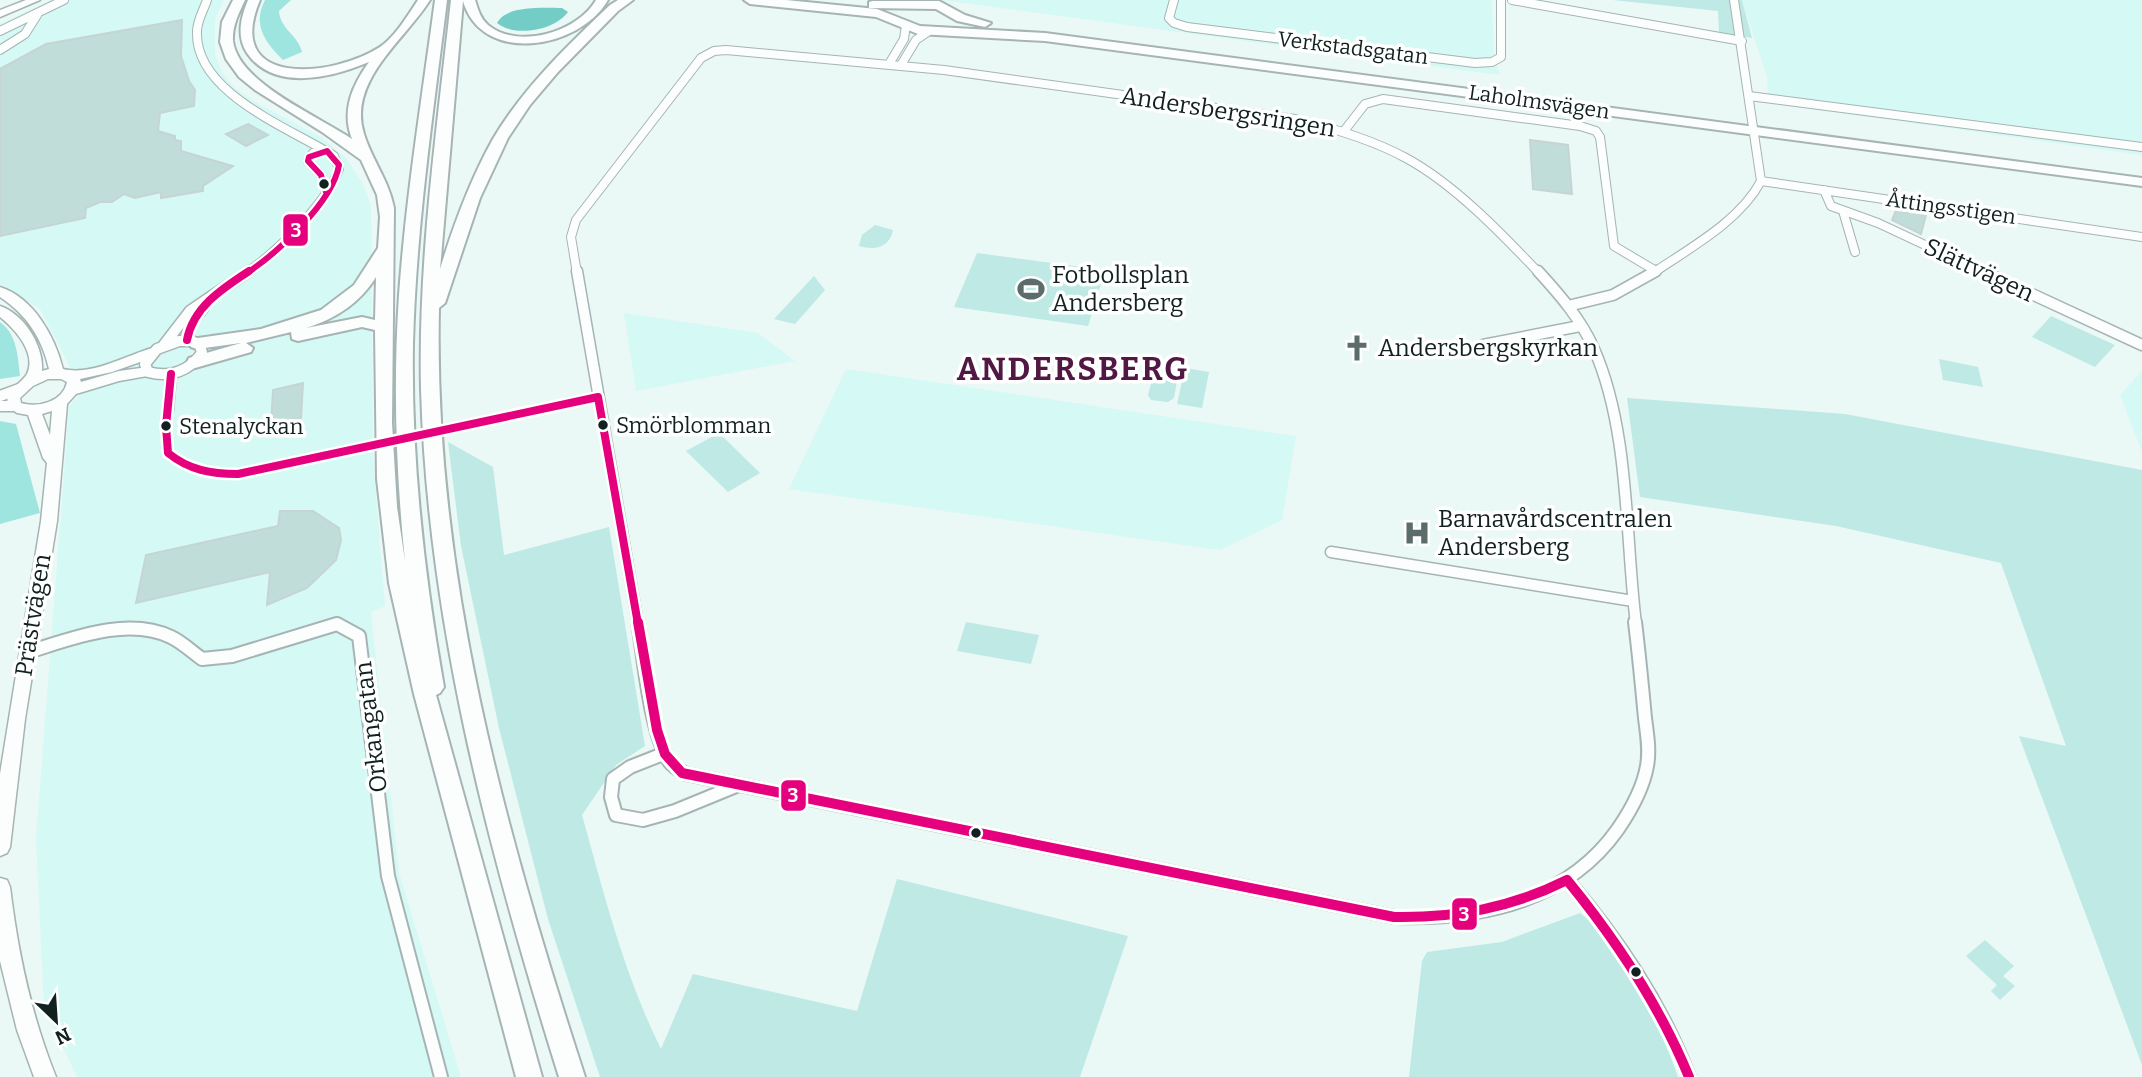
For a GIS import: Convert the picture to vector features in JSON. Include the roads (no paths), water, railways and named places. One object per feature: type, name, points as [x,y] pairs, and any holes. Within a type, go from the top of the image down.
[{"type":"highway","points":[[239,0],[227,30],[230,53],[242,72],[266,93],[330,130],[367,158]]},
{"type":"highway","points":[[254,0],[246,26],[247,42],[257,60],[277,71],[303,74],[331,71],[369,58],[390,46]]},
{"type":"highway","points":[[424,0],[361,85],[354,107],[356,130],[385,196],[387,209],[384,244],[385,467],[397,574],[412,649],[529,1077]]},
{"type":"highway","points":[[441,0],[411,241],[404,413],[413,539],[432,682],[456,808]]},
{"type":"highway","points":[[457,0],[429,328],[433,447],[442,544],[462,670],[492,808],[536,968],[572,1077]]},
{"type":"highway","points":[[469,0],[479,23],[491,33],[508,38],[529,39],[558,34],[582,24],[599,8],[602,0]]},
{"type":"highway","points":[[429,328],[472,196],[502,137],[545,79],[614,8],[627,0]]},
{"type":"highway","name":"Laholmsvägen","points":[[750,0],[877,13],[906,25],[932,31],[1052,38],[2142,172]]},
{"type":"highway","name":"Laholmsvägen","points":[[823,0],[881,5],[933,5],[947,8],[966,20],[1030,26],[2142,182]]},
{"type":"highway","points":[[932,31],[949,23],[954,13]]},
{"type":"highway","points":[[192,342],[231,340],[264,333],[318,317],[338,307],[360,289],[384,244]]},
{"type":"highway","points":[[195,362],[243,348],[354,323],[369,322],[384,327]]},
{"type":"street","points":[[0,7],[17,0]]},
{"type":"street","points":[[0,14],[35,0]]},
{"type":"street","points":[[0,31],[65,0]]},
{"type":"street","points":[[148,372],[145,364],[190,312],[268,258],[301,224],[340,169],[337,159],[327,151],[234,97],[209,74],[199,53],[197,32],[207,0]]},
{"type":"street","name":"Verkstadsgatan","points":[[1174,0],[1169,18],[1174,23],[1187,27],[1475,63],[1492,62],[1501,57],[1501,0]]},
{"type":"street","points":[[1512,0],[1742,41]]},
{"type":"street","points":[[1568,306],[1618,293],[1656,271],[1747,202],[1760,186],[1742,41],[1734,0]]},
{"type":"street","points":[[0,50],[22,37],[39,13]]},
{"type":"street","points":[[889,64],[904,39],[906,25]]},
{"type":"street","points":[[11,27],[29,29]]},
{"type":"street","points":[[901,65],[916,40],[932,31]]},
{"type":"street","points":[[0,42],[22,37]]},
{"type":"street","name":"Andersbergsringen","points":[[726,50],[901,65],[1276,115],[1344,131],[1398,154],[1437,178],[1529,262],[1568,306],[1601,368],[1612,416],[1644,688],[1648,757],[1646,771],[1632,807],[1619,829],[1567,880],[1538,897],[1492,912],[1426,920],[1394,917],[736,786],[682,774],[671,766],[663,754],[624,552],[573,253],[572,231],[590,201],[707,54],[726,50]]},
{"type":"street","points":[[1749,96],[2142,147]]},
{"type":"street","points":[[1344,131],[1365,104],[1383,99],[1580,126],[1596,131],[1601,145],[1614,246],[1656,271]]},
{"type":"street","points":[[326,192],[321,175],[308,161],[313,153],[327,151]]},
{"type":"street","name":"Åttingsstigen","points":[[1760,181],[2142,237]]},
{"type":"street","name":"Slättvägen","points":[[1824,190],[1830,206],[1878,223],[2142,345]]},
{"type":"street","points":[[1843,211],[1855,252]]},
{"type":"street","points":[[0,291],[27,311],[41,327],[66,380],[60,402],[34,411],[22,411],[7,406],[19,389]]},
{"type":"street","points":[[32,380],[66,380],[148,372],[162,376],[172,374],[195,362],[202,353],[192,342],[189,326],[211,298]]},
{"type":"street","points":[[0,310],[21,331],[34,351],[37,367],[32,380],[19,389],[0,396]]},
{"type":"street","points":[[1483,345],[1580,326]]},
{"type":"street","points":[[66,380],[107,369],[158,349],[192,342]]},
{"type":"street","points":[[168,410],[172,374]]},
{"type":"street","name":"Prästvägen","points":[[0,847],[16,719],[49,521],[60,402]]},
{"type":"street","name":"Prästvägen","points":[[34,411],[42,427],[53,466]]},
{"type":"street","points":[[1331,552],[1633,601]]},
{"type":"street","name":"Orkangatan","points":[[28,652],[92,635],[129,629],[168,635],[202,659],[232,656],[337,624],[359,636],[388,876],[441,1077]]},
{"type":"street","points":[[663,754],[630,767],[613,779],[611,797],[616,815],[643,820],[675,811],[736,786]]},
{"type":"street","points":[[1567,880],[1617,940],[1651,990],[1668,1022],[1689,1077]]},
{"type":"street","points":[[0,887],[9,963],[29,1039],[45,1077]]},
{"type":"place","name":"Fotbollsplan Andersberg","points":[[1031,289]]},
{"type":"place","name":"Andersbergskyrkan","points":[[1357,348]]},
{"type":"place","name":"Smörblomman","points":[[603,425]]},
{"type":"place","name":"Stenalyckan","points":[[166,426]]},
{"type":"place","name":"Barnavårdscentralen Andersberg","points":[[1417,533]]},
{"type":"district","name":"ANDERSBERG","points":[[1073,369]]}]
